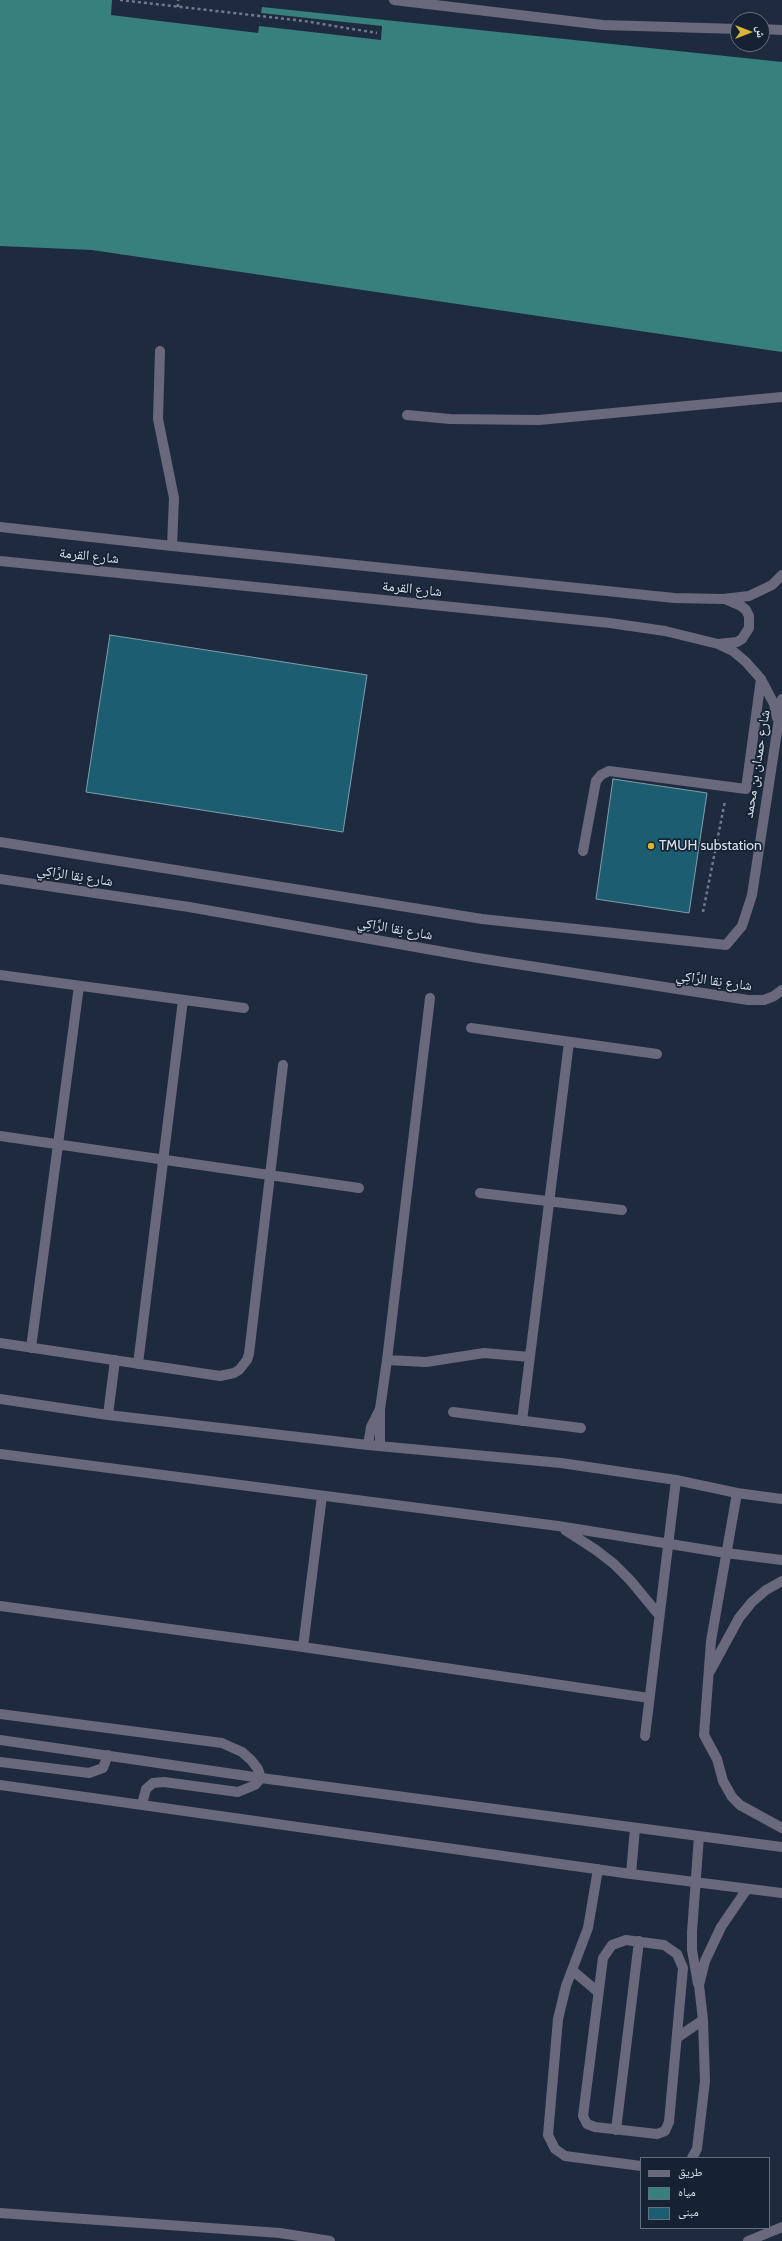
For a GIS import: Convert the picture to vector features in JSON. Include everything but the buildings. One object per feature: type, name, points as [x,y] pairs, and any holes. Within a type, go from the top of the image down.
[{"type":"street","points":[[394,0],[603,25],[730,29]]},
{"type":"street","points":[[770,29],[782,30]]},
{"type":"street","points":[[160,351],[158,419],[174,498],[172,546]]},
{"type":"street","points":[[407,415],[450,419],[539,420],[782,398]]},
{"type":"street","name":"شارع القرمة","points":[[0,526],[172,546],[647,596],[723,599],[749,596],[761,592],[772,585],[782,575]]},
{"type":"street","name":"شارع القرمة","points":[[0,561],[610,623],[665,631],[718,644],[733,651],[746,662],[761,679],[774,704],[778,720]]},
{"type":"street","points":[[718,644],[737,642],[742,639],[749,628],[749,616],[746,610],[736,603],[723,599]]},
{"type":"street","points":[[583,851],[596,781],[602,774],[609,771],[746,789],[761,679]]},
{"type":"street","name":"شارع حمدان بن محمد","points":[[726,945],[742,926],[752,895],[782,699]]},
{"type":"street","name":"شارع نِقا الرَّاكِي","points":[[0,842],[482,919],[726,945]]},
{"type":"street","name":"شارع نِقا الرَّاكِي","points":[[0,879],[189,907],[478,958],[690,992],[756,1001],[774,996],[782,990]]},
{"type":"street","points":[[0,976],[244,1008]]},
{"type":"street","points":[[31,1348],[79,986]]},
{"type":"street","points":[[380,1446],[380,1409],[430,998]]},
{"type":"street","points":[[138,1364],[183,1000]]},
{"type":"street","points":[[471,1028],[657,1054]]},
{"type":"street","points":[[522,1421],[569,1042]]},
{"type":"street","points":[[0,1343],[220,1376],[234,1374],[244,1365],[249,1354],[283,1065]]},
{"type":"street","points":[[0,1136],[359,1188]]},
{"type":"street","points":[[480,1193],[622,1210]]},
{"type":"street","points":[[387,1360],[426,1362],[484,1353],[530,1356]]},
{"type":"street","points":[[108,1414],[115,1360]]},
{"type":"street","points":[[0,1399],[108,1414],[368,1445],[561,1462],[676,1480],[737,1493],[782,1499]]},
{"type":"street","points":[[368,1445],[371,1427],[380,1409]]},
{"type":"street","points":[[454,1412],[581,1428]]},
{"type":"street","points":[[0,1454],[558,1526],[726,1553],[782,1560]]},
{"type":"street","points":[[644,1736],[676,1480]]},
{"type":"street","points":[[737,1493],[711,1641],[704,1735],[717,1758],[727,1789],[740,1805],[782,1828]]},
{"type":"street","points":[[303,1647],[322,1496]]},
{"type":"street","points":[[558,1526],[584,1541],[614,1564],[630,1580],[659,1615]]},
{"type":"street","points":[[708,1676],[743,1612],[766,1590],[782,1581]]},
{"type":"street","points":[[0,1606],[303,1647],[649,1698]]},
{"type":"street","points":[[0,1714],[222,1743],[242,1752],[251,1760],[258,1769],[261,1778]]},
{"type":"street","points":[[0,1740],[261,1778],[782,1847]]},
{"type":"street","points":[[0,1762],[89,1773],[103,1768],[108,1756]]},
{"type":"street","points":[[142,1804],[146,1789],[153,1783],[164,1782],[238,1792],[251,1788],[261,1778]]},
{"type":"street","points":[[0,1785],[598,1870],[782,1893]]},
{"type":"street","points":[[632,1874],[635,1828]]},
{"type":"street","points":[[693,2157],[697,2149],[704,2089],[703,2020],[699,1985],[692,1950],[699,1836]]},
{"type":"street","points":[[598,1870],[588,1928],[572,1970],[558,2019],[548,2128],[550,2142],[555,2149],[565,2156],[640,2166]]},
{"type":"street","points":[[699,1985],[705,1961],[721,1927],[747,1889]]},
{"type":"street","points":[[616,2130],[639,1941]]},
{"type":"street","points":[[639,1941],[664,1945],[677,1954],[681,1961],[684,1976],[668,2127],[664,2131],[657,2134],[591,2126],[583,2116],[601,1965],[606,1951],[619,1942],[639,1941]]},
{"type":"street","points":[[572,1970],[598,1992]]},
{"type":"street","points":[[678,2037],[703,2020]]},
{"type":"street","points":[[0,2213],[280,2234],[330,2241]]},
{"type":"street","points":[[748,2241],[782,2227]]},
{"type":"path","points":[[120,0],[304,21],[377,33]]},
{"type":"path","points":[[178,0],[178,7]]},
{"type":"path","points":[[703,912],[728,786]]},
{"type":"water","points":[[0,0],[112,0],[111,15],[258,33],[262,7],[782,62],[782,352],[92,250],[0,246]]},
{"type":"pier","points":[[261,13],[382,26],[381,40],[259,26]]},
{"type":"place","name":"TMUH substation","points":[[651,846]]}]
